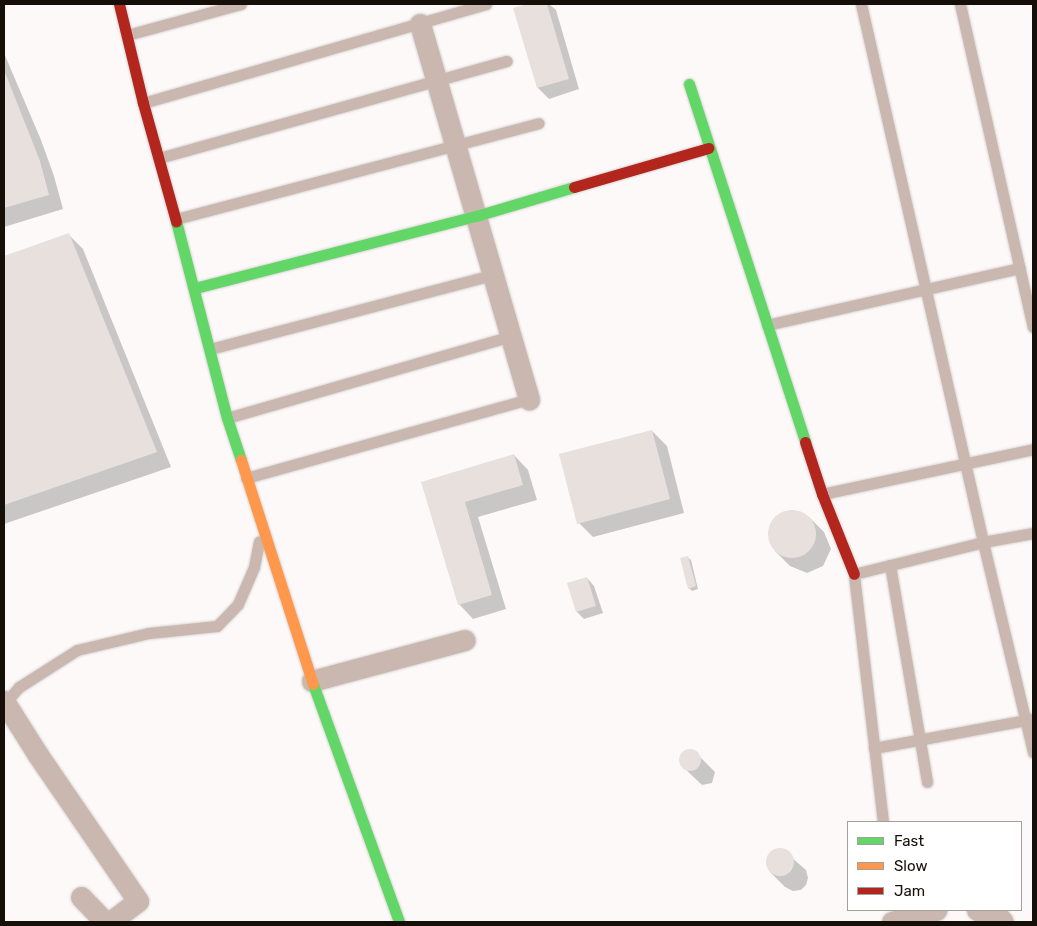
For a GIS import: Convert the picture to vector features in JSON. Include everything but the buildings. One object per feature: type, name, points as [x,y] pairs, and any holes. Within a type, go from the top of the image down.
[{"type":"street","points":[[118,4],[143,103],[195,288],[227,418],[312,681],[399,922]]},
{"type":"street","points":[[420,24],[529,399]]},
{"type":"street","points":[[688,84],[822,494],[854,574]]},
{"type":"street","points":[[195,288],[476,216],[708,148]]},
{"type":"street","points":[[312,681],[465,640]]},
{"type":"street","points":[[4,702],[138,901],[110,922]]},
{"type":"street","points":[[82,897],[105,922]]},
{"type":"street","points":[[892,922],[932,911]]},
{"type":"street","points":[[980,911],[999,917],[1002,922]]},
{"type":"lane","points":[[125,36],[241,4]]},
{"type":"lane","points":[[143,103],[486,4]]},
{"type":"lane","points":[[861,4],[983,542],[1030,720],[1033,752]]},
{"type":"lane","points":[[960,4],[1033,327]]},
{"type":"lane","points":[[159,158],[507,61]]},
{"type":"lane","points":[[176,219],[539,124]]},
{"type":"lane","points":[[766,325],[1020,268]]},
{"type":"lane","points":[[210,349],[493,275]]},
{"type":"lane","points":[[227,418],[511,336]]},
{"type":"lane","points":[[246,478],[529,399]]},
{"type":"lane","points":[[822,494],[1033,449]]},
{"type":"lane","points":[[4,702],[20,687],[77,650],[149,633],[217,626],[238,604],[254,567],[262,527]]},
{"type":"lane","points":[[883,821],[854,574],[983,542],[1033,533]]},
{"type":"lane","points":[[890,565],[927,782]]},
{"type":"lane","points":[[874,748],[1030,720]]},
{"type":"traffic: fast","points":[[689,84],[805,442]]},
{"type":"traffic: fast","points":[[195,288],[476,216],[574,187]]},
{"type":"traffic: fast","points":[[176,221],[227,418],[241,460]]},
{"type":"traffic: fast","points":[[313,684],[399,922]]},
{"type":"traffic: slow","points":[[241,460],[313,684]]},
{"type":"traffic: jam","points":[[119,4],[143,103],[176,221]]},
{"type":"traffic: jam","points":[[574,187],[708,148]]},
{"type":"traffic: jam","points":[[805,442],[822,494],[854,574]]}]
